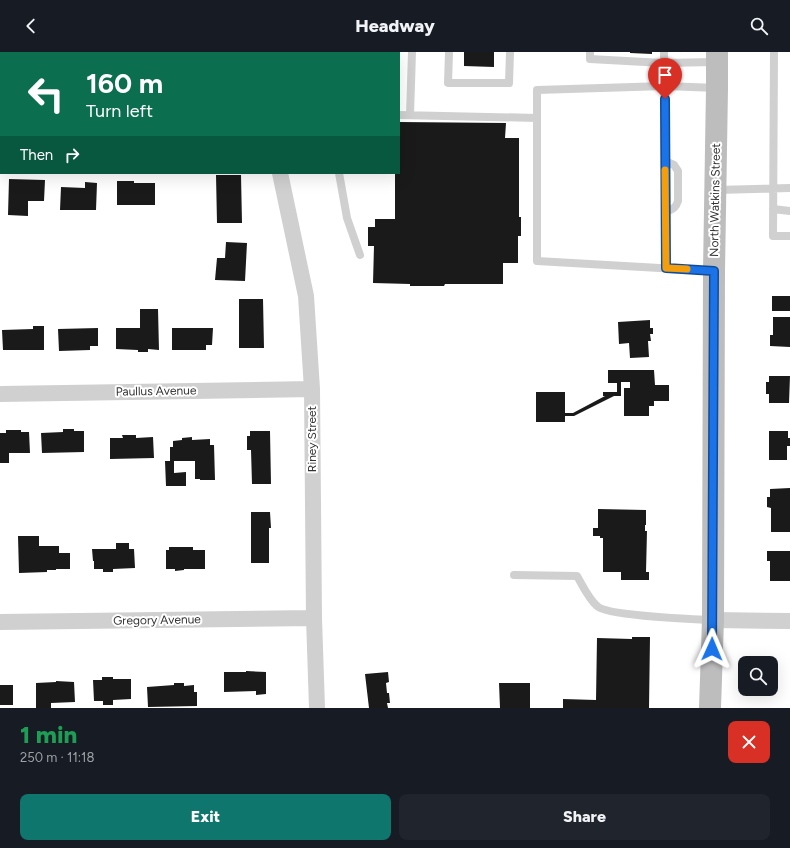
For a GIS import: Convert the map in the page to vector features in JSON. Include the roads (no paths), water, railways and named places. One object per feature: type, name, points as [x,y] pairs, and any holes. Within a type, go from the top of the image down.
[{"type":"main road","name":"North Watkins Street","points":[[710,708],[715,190],[718,88],[717,57]]},
{"type":"street","name":"Riney Street","points":[[280,174],[306,296],[312,389],[314,618],[318,708]]},
{"type":"street","name":"Paullus Avenue","points":[[0,394],[312,389]]},
{"type":"street","name":"Gregory Avenue","points":[[0,622],[314,618]]},
{"type":"street","points":[[712,620],[790,621]]},
{"type":"lane","points":[[410,115],[412,52]]},
{"type":"lane","points":[[450,52],[448,83],[509,83],[510,52]]},
{"type":"lane","points":[[590,52],[590,59],[663,63],[717,57]]},
{"type":"lane","points":[[664,52],[666,268]]},
{"type":"lane","points":[[774,52],[773,236],[790,236]]},
{"type":"lane","points":[[714,271],[537,261],[537,90],[665,86],[718,88]]},
{"type":"lane","points":[[400,115],[537,118]]},
{"type":"lane","points":[[665,161],[674,165],[678,171],[678,200],[673,209],[666,212]]},
{"type":"lane","points":[[339,174],[347,218],[360,255]]},
{"type":"lane","points":[[715,190],[790,188]]},
{"type":"lane","points":[[773,209],[790,211]]},
{"type":"lane","points":[[514,575],[577,576],[589,597],[598,608],[619,613],[712,620]]}]
